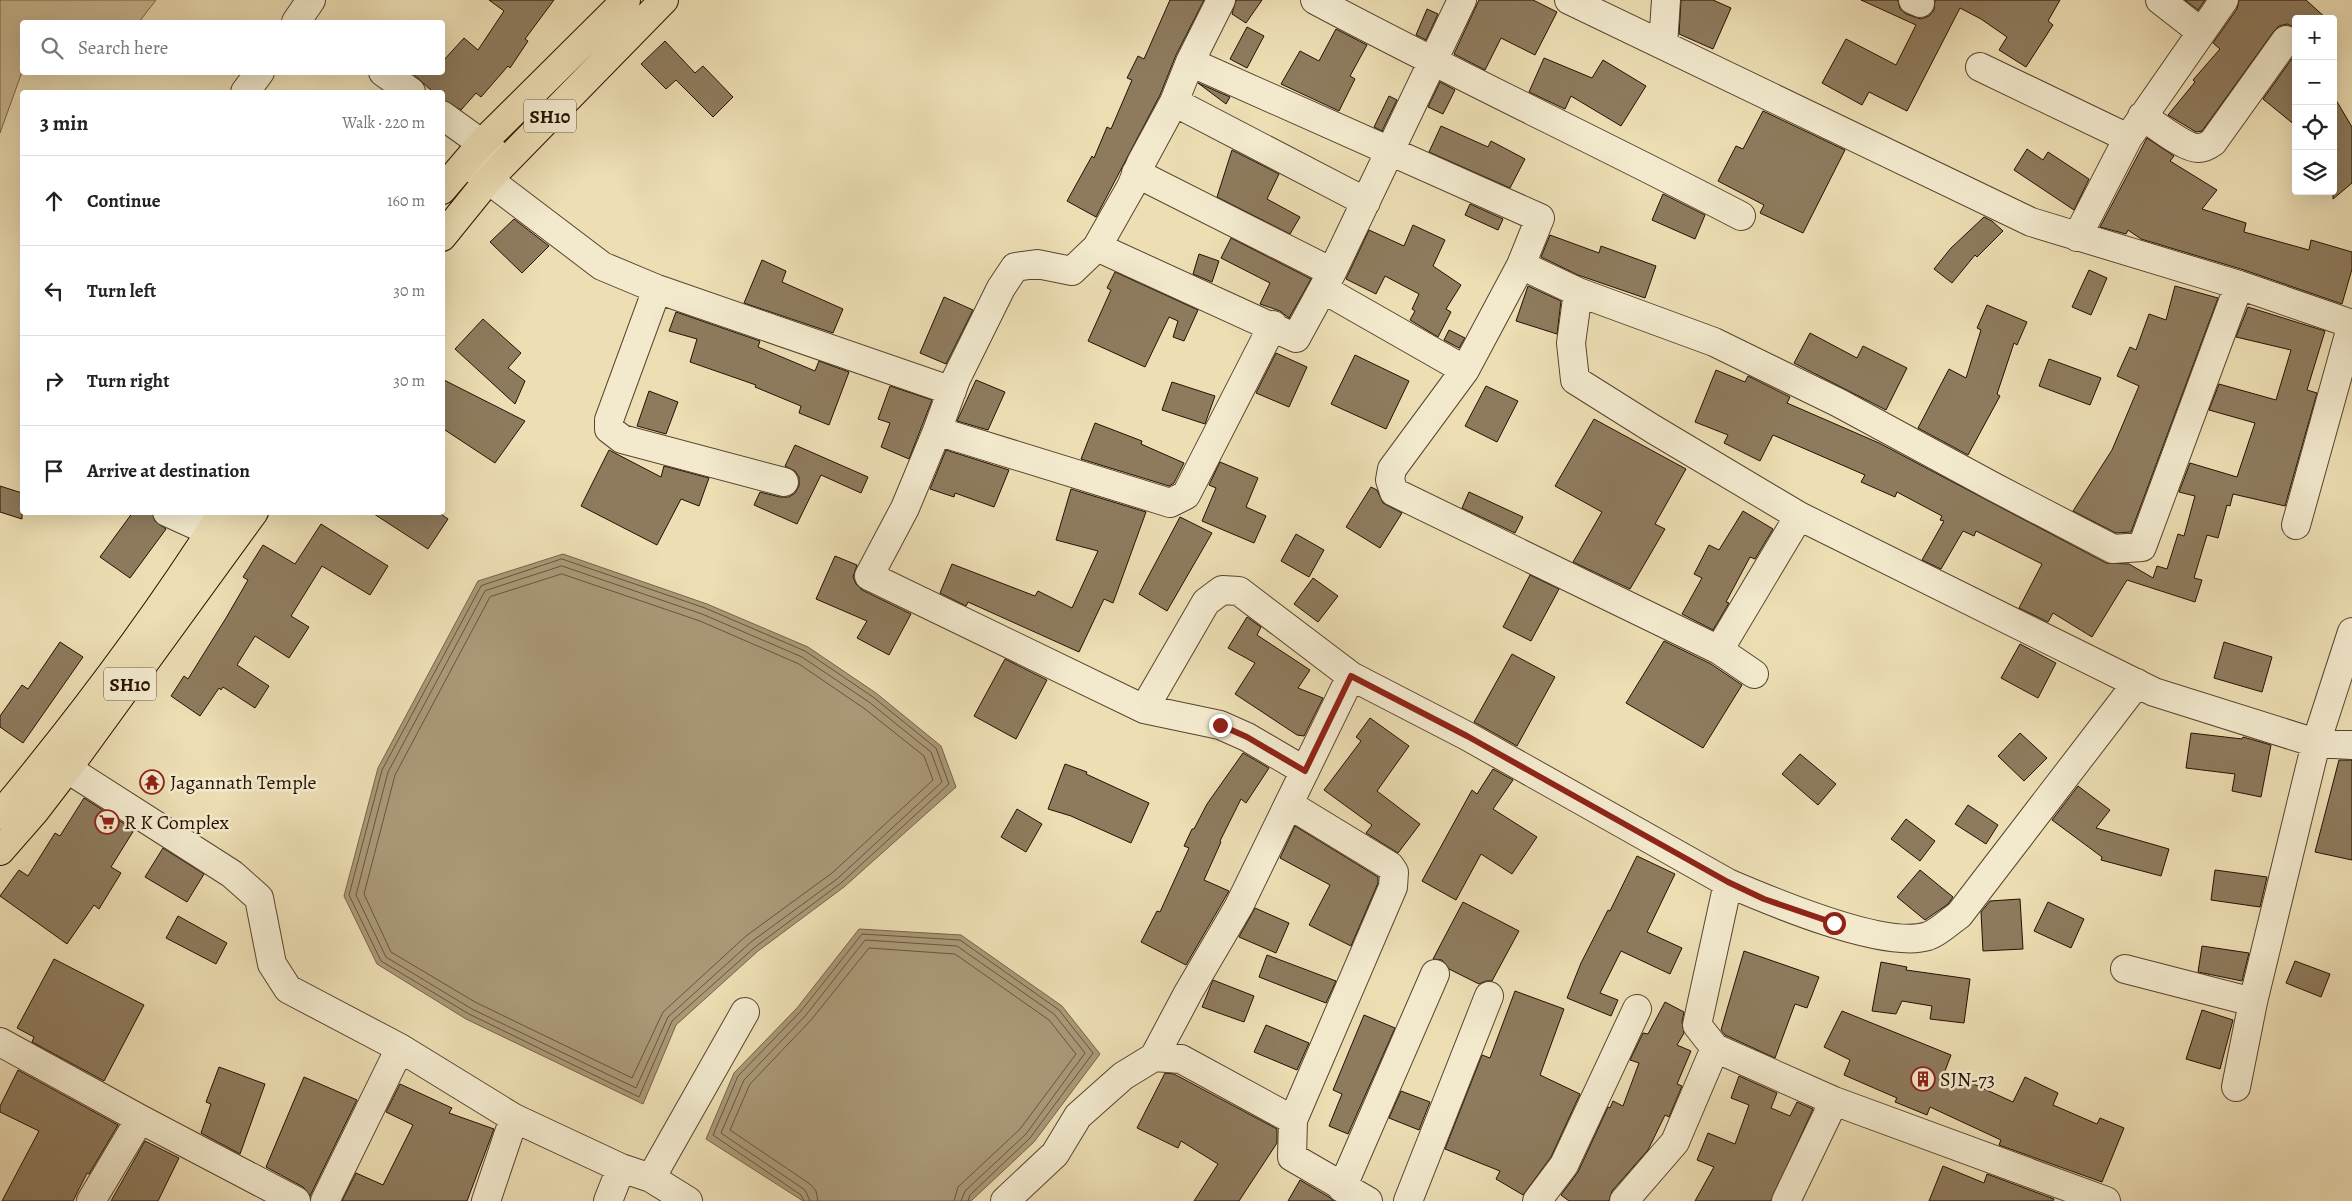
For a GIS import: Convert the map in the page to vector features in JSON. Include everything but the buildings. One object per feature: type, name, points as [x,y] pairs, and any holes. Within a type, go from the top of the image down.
[{"type":"main road","name":"SH10","points":[[445,187],[474,153],[626,0]]},
{"type":"main road","name":"SH10","points":[[445,233],[498,170],[664,0]]},
{"type":"main road","name":"SH10","points":[[0,815],[58,762],[252,515]]},
{"type":"main road","name":"SH10","points":[[0,851],[36,810],[58,762],[131,649],[217,522]]},
{"type":"street","points":[[1221,0],[1190,62],[1174,102],[1097,248],[1072,271],[1037,264],[1015,267],[1001,288],[952,391],[905,508],[869,576],[1144,709],[1220,725],[1247,737],[1305,771]]},
{"type":"street","points":[[1315,0],[1431,62],[1567,127],[1740,216]]},
{"type":"street","points":[[1097,248],[1273,325],[1296,338],[1366,202],[1462,0]]},
{"type":"street","points":[[1569,0],[2031,222],[2238,285],[2352,324],[2296,525]]},
{"type":"street","points":[[1663,45],[1666,0]]},
{"type":"street","points":[[2160,0],[2201,32]]},
{"type":"street","points":[[2077,237],[2135,127],[2224,0]]},
{"type":"street","points":[[1980,67],[2135,127],[2198,148],[2213,142],[2286,40]]},
{"type":"street","points":[[1190,62],[1540,218],[1521,265],[1465,370],[1392,469],[1390,480],[1394,492],[1720,650],[1754,674]]},
{"type":"street","points":[[246,90],[258,75]]},
{"type":"street","points":[[387,75],[408,90]]},
{"type":"street","points":[[1174,102],[1366,202]]},
{"type":"street","points":[[445,119],[474,153],[498,170],[602,266],[657,289],[952,391]]},
{"type":"street","points":[[1136,173],[1327,281],[1465,370]]},
{"type":"street","points":[[1521,265],[1578,292],[1714,342],[1839,403],[2113,549],[2142,547],[2238,285]]},
{"type":"street","points":[[657,289],[609,420],[610,430],[622,439],[784,482]]},
{"type":"street","points":[[1578,292],[1571,344],[1575,380],[1653,430],[1799,516],[2154,692],[2316,743],[2352,745]]},
{"type":"street","points":[[937,431],[1170,503],[1186,495],[1273,325]]},
{"type":"street","points":[[182,515],[217,522]]},
{"type":"street","points":[[1720,650],[1799,516]]},
{"type":"street","points":[[1144,709],[1206,602],[1222,590],[1239,591],[1351,676],[1467,736],[1728,882],[1764,899],[1862,932],[1897,940],[1928,936],[1959,915],[2137,683]]},
{"type":"street","points":[[2236,1087],[2253,1002],[2316,743],[2352,632]]},
{"type":"street","points":[[1005,1201],[1055,1154],[1078,1116],[1123,1076],[1154,1057],[1188,993],[1239,906],[1290,805],[1351,676]]},
{"type":"street","points":[[58,762],[232,874],[259,898],[272,964],[288,989],[400,1048],[514,1118],[620,1168],[651,1178],[688,1201]]},
{"type":"street","points":[[1290,805],[1390,866],[1394,878],[1393,887],[1293,1120],[1292,1157],[1342,1188],[1368,1201]]},
{"type":"street","points":[[1728,882],[1697,1025],[1715,1048],[1834,1101],[2106,1201]]},
{"type":"street","points":[[2125,968],[2253,1002]]},
{"type":"street","points":[[1342,1188],[1435,974]]},
{"type":"street","points":[[1408,1201],[1489,996]]},
{"type":"street","points":[[1536,1201],[1564,1165],[1637,1009]]},
{"type":"street","points":[[651,1178],[745,1012]]},
{"type":"street","points":[[0,1042],[140,1119],[296,1201]]},
{"type":"street","points":[[325,1201],[400,1048]]},
{"type":"street","points":[[1624,1201],[1675,1142],[1715,1048]]},
{"type":"street","points":[[1154,1057],[1181,1059],[1293,1120]]},
{"type":"street","points":[[1786,1201],[1834,1101]]},
{"type":"street","points":[[486,1201],[514,1118]]},
{"type":"street","points":[[91,1201],[140,1119]]},
{"type":"street","points":[[608,1201],[620,1168]]},
{"type":"shaded area","points":[[0,0],[156,0],[141,20],[20,20],[21,75],[0,133]]},
{"type":"water","points":[[563,554],[707,604],[808,647],[876,693],[941,746],[956,787],[844,887],[758,951],[676,1025],[643,1104],[466,1019],[377,964],[344,896],[378,768],[478,581]]},
{"type":"water","points":[[859,929],[961,935],[1062,1006],[1100,1054],[1034,1142],[971,1201],[803,1201],[706,1139],[734,1073],[797,1008]]},
{"type":"place","name":"Jagannath Temple","points":[[152,782]]},
{"type":"place","name":"R K Complex","points":[[107,822]]},
{"type":"place","name":"SJN-73","points":[[1923,1079]]},
{"type":"route","points":[[1220,725],[1247,737],[1305,771],[1351,676],[1467,736],[1728,882],[1764,899],[1834,923]]}]
